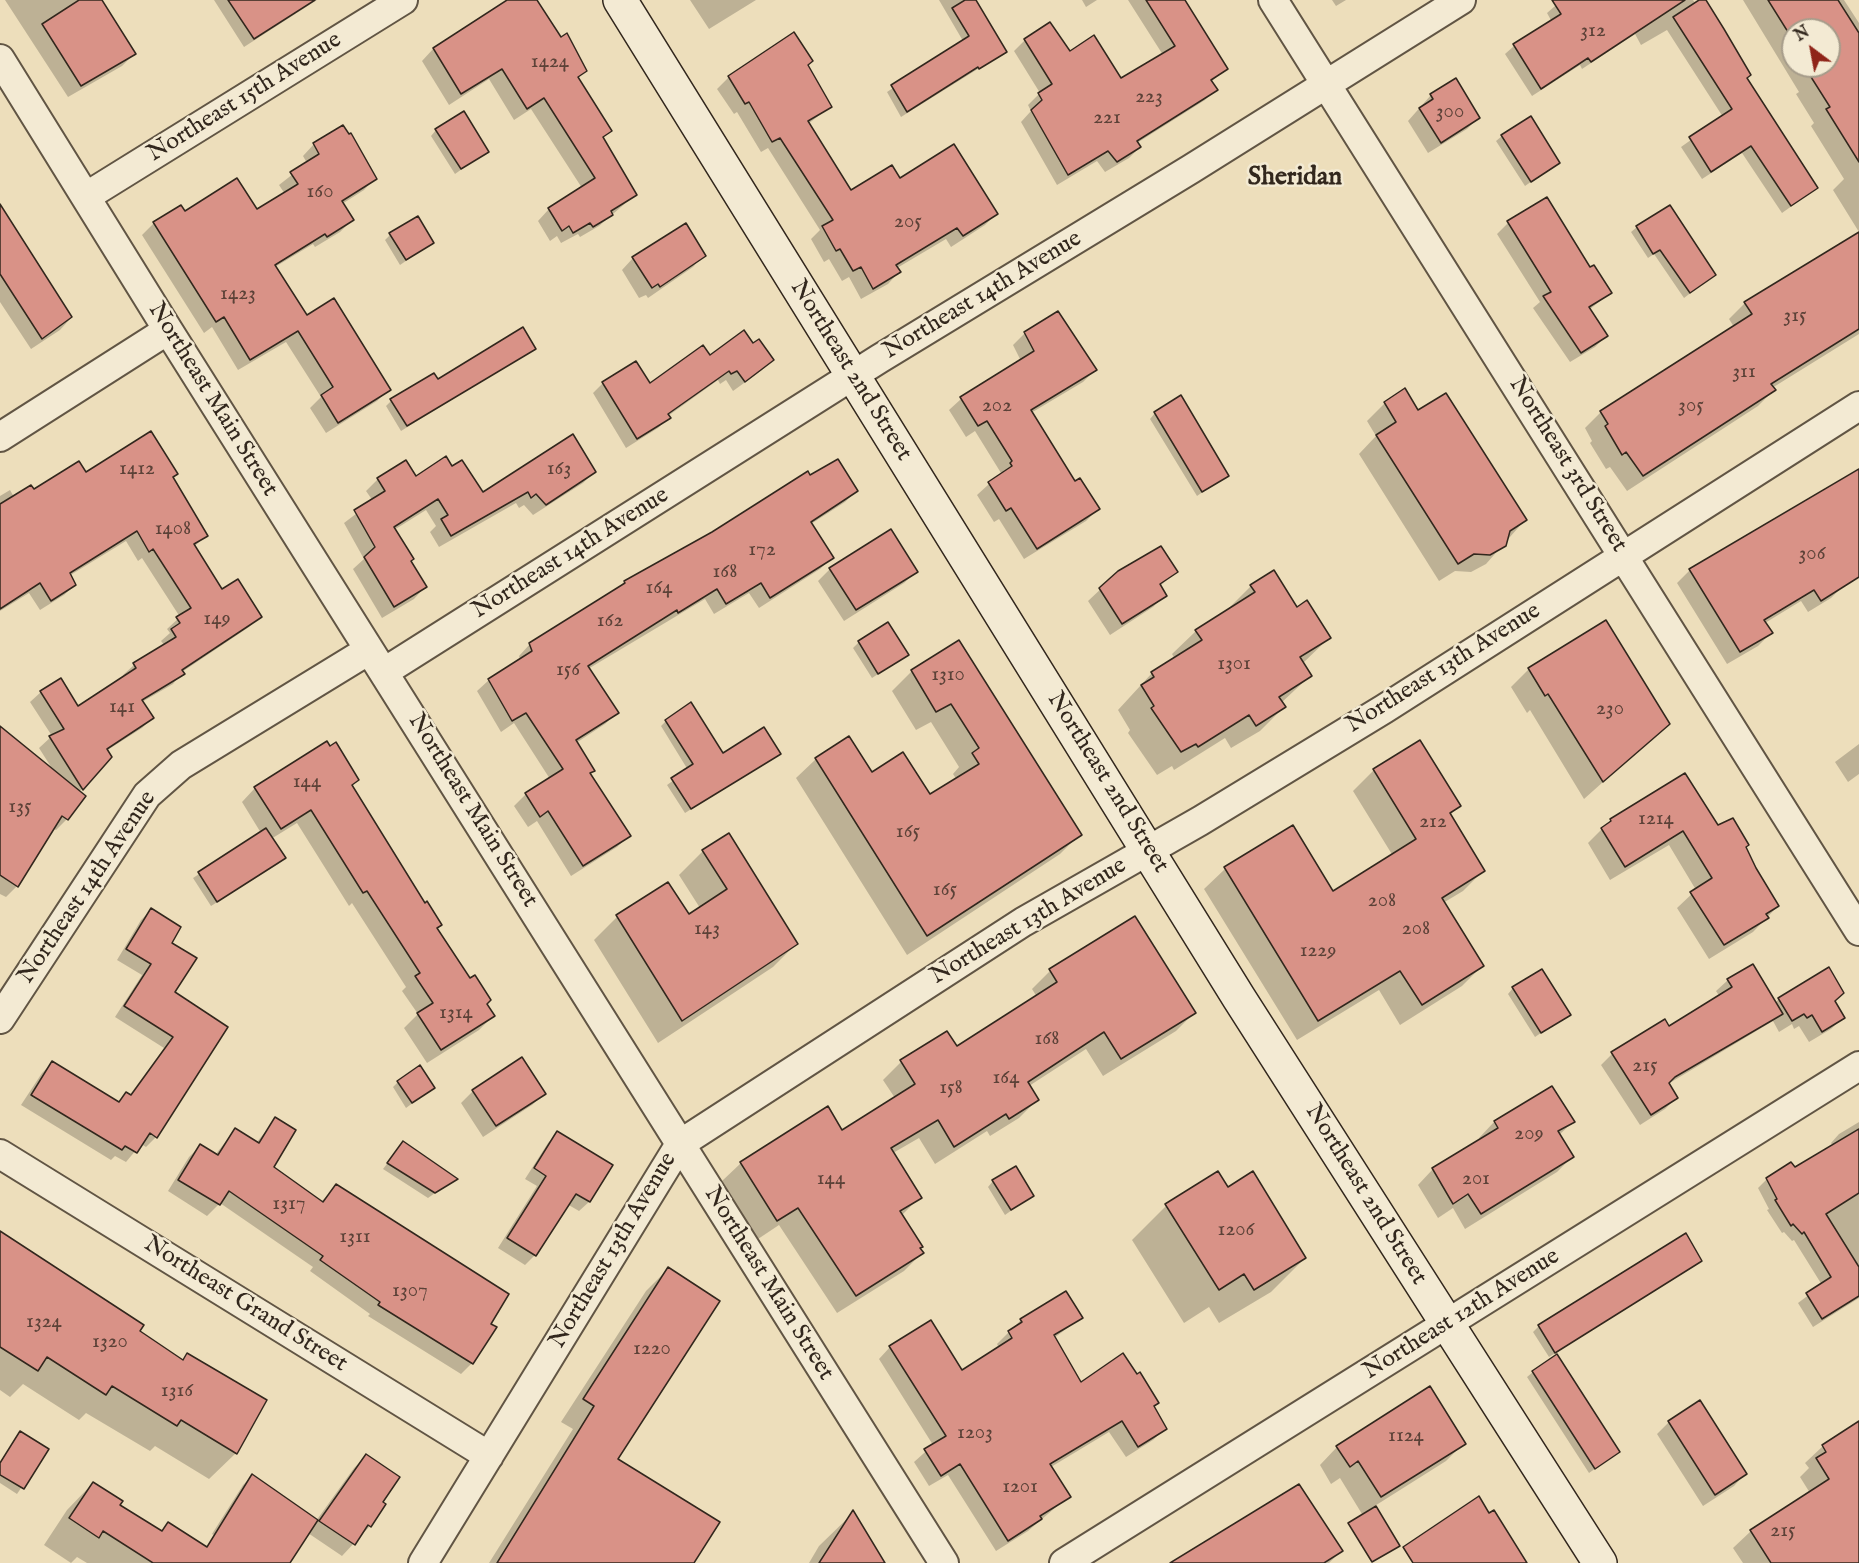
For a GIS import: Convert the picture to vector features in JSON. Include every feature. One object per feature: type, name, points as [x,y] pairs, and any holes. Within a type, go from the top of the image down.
[{"type":"street","name":"Northeast 15th Avenue","points":[[87,196],[403,0]]},
{"type":"street","name":"Northeast 2nd Street","points":[[620,0],[852,377],[1149,849],[1239,998],[1600,1563]]},
{"type":"street","name":"Northeast 3rd Street","points":[[1273,0],[1624,553],[1859,931]]},
{"type":"street","name":"Northeast 14th Avenue","points":[[0,1019],[147,795],[181,765],[376,661],[852,377],[1461,0]]},
{"type":"street","name":"Northeast Main Street","points":[[0,59],[944,1563]]},
{"type":"street","points":[[0,437],[168,330]]},
{"type":"street","name":"Northeast 13th Avenue","points":[[423,1563],[680,1144],[1013,929],[1384,709],[1624,553],[1859,406]]},
{"type":"street","name":"Northeast 12th Avenue","points":[[1064,1563],[1859,1066]]},
{"type":"street","name":"Northeast Grand Street","points":[[0,1154],[489,1456]]},
{"type":"building","points":[[79,0],[102,0],[136,54],[81,86],[42,24]]},
{"type":"building","points":[[228,0],[315,0],[254,39]]},
{"type":"building","points":[[507,0],[537,0],[561,37],[567,33],[587,71],[578,77],[612,131],[603,137],[637,195],[611,211],[613,215],[593,227],[590,223],[573,233],[569,226],[562,231],[548,208],[595,178],[544,98],[527,109],[502,69],[461,94],[433,48]]},
{"type":"building","points":[[965,0],[976,0],[1007,52],[979,69],[978,67],[907,112],[891,85],[969,36],[952,8]]},
{"type":"building","points":[[1146,0],[1185,0],[1228,69],[1211,80],[1218,90],[1137,141],[1141,147],[1117,162],[1108,151],[1068,175],[1031,110],[1042,100],[1038,93],[1052,84],[1024,39],[1050,22],[1070,51],[1094,35],[1121,78],[1175,46]]},
{"type":"building","points":[[1552,0],[1685,0],[1591,62],[1588,58],[1541,89],[1513,44],[1561,14]]},
{"type":"building","points":[[1699,0],[1706,0],[1751,75],[1747,78],[1818,188],[1791,206],[1751,146],[1711,172],[1689,137],[1732,109],[1673,17]]},
{"type":"building","points":[[1768,0],[1838,0],[1859,33],[1859,162],[1826,109],[1830,107],[1812,78],[1841,78],[1841,18],[1781,18],[1781,21]]},
{"type":"building","points":[[794,32],[813,61],[808,65],[832,107],[808,121],[851,190],[892,165],[900,178],[954,144],[998,214],[963,236],[957,228],[896,265],[901,272],[873,289],[861,267],[853,271],[840,249],[836,251],[822,226],[833,220],[780,138],[772,142],[749,102],[745,104],[728,76]]},
{"type":"building","points":[[1456,78],[1480,118],[1441,143],[1419,108],[1433,99],[1430,94]]},
{"type":"building","points":[[464,111],[489,152],[461,169],[435,129]]},
{"type":"building","points":[[1531,116],[1560,163],[1531,182],[1501,135]]},
{"type":"building","points":[[343,125],[349,134],[351,133],[377,179],[342,201],[354,220],[327,237],[325,234],[275,265],[307,315],[334,298],[391,390],[338,423],[321,395],[333,387],[298,331],[250,360],[224,317],[216,322],[153,222],[181,205],[185,211],[237,178],[257,209],[298,184],[290,172],[319,154],[313,143]]},
{"type":"building","points":[[1547,197],[1590,267],[1594,265],[1612,293],[1589,307],[1608,336],[1581,353],[1543,296],[1551,292],[1507,221]]},
{"type":"building","points":[[0,204],[72,317],[42,339],[0,274]]},
{"type":"building","points":[[1670,205],[1716,275],[1690,293],[1660,250],[1653,254],[1636,226]]},
{"type":"building","points":[[418,216],[434,243],[406,260],[389,233]]},
{"type":"building","points":[[686,223],[706,256],[660,287],[658,284],[652,288],[632,257]]},
{"type":"building","points":[[1859,232],[1859,329],[1771,384],[1776,390],[1643,476],[1626,452],[1622,455],[1605,426],[1608,424],[1600,411],[1752,314],[1744,302]]},
{"type":"building","points":[[1058,311],[1097,370],[1031,410],[1075,481],[1080,478],[1100,509],[1037,549],[1011,508],[1006,511],[988,482],[1012,466],[1010,463],[1012,461],[987,421],[978,426],[960,397],[1034,351],[1024,332]]},
{"type":"building","points":[[523,327],[536,349],[407,426],[390,399],[434,373],[438,379]]},
{"type":"building","points":[[744,330],[753,343],[759,339],[774,360],[745,382],[737,371],[731,374],[729,371],[668,414],[671,418],[637,439],[602,382],[636,361],[650,383],[703,345],[710,355]]},
{"type":"building","points":[[1405,388],[1418,410],[1446,393],[1527,520],[1510,531],[1506,546],[1490,555],[1474,554],[1458,564],[1376,435],[1396,422],[1384,402]]},
{"type":"building","points":[[1181,395],[1229,476],[1202,492],[1154,412]]},
{"type":"building","points":[[151,431],[178,474],[173,477],[208,536],[194,544],[222,589],[238,579],[262,617],[182,670],[185,674],[142,700],[154,718],[107,749],[112,757],[83,790],[49,736],[64,729],[40,691],[61,678],[78,706],[136,668],[133,663],[176,637],[171,629],[180,623],[176,617],[191,608],[153,549],[149,552],[137,531],[70,573],[76,585],[51,601],[40,583],[0,609],[0,504],[31,485],[34,489],[79,461],[86,472]]},
{"type":"building","points":[[573,434],[596,472],[546,505],[536,494],[531,498],[528,492],[451,536],[441,519],[448,515],[438,499],[394,527],[414,559],[411,561],[427,587],[394,607],[364,557],[375,547],[354,510],[385,491],[377,478],[406,460],[416,476],[446,456],[452,466],[462,460],[483,492]]},
{"type":"building","points":[[838,459],[858,491],[811,522],[834,558],[770,598],[761,583],[726,604],[717,589],[678,613],[677,610],[588,666],[619,713],[576,740],[595,771],[590,773],[631,836],[583,866],[548,811],[540,817],[525,793],[563,769],[526,713],[512,721],[488,679],[532,651],[529,643],[625,583],[624,581],[712,532],[808,471],[810,475]]},
{"type":"building","points":[[1859,469],[1859,577],[1821,601],[1814,590],[1764,620],[1773,633],[1740,652],[1689,569]]},
{"type":"building","points":[[891,529],[918,572],[856,610],[829,568]]},
{"type":"building","points":[[1161,546],[1178,572],[1160,584],[1167,596],[1122,624],[1099,588],[1118,571]]},
{"type":"building","points":[[1274,570],[1297,607],[1307,600],[1331,638],[1300,657],[1312,676],[1279,697],[1286,707],[1256,726],[1249,715],[1198,747],[1196,744],[1181,752],[1151,708],[1154,706],[1141,685],[1154,677],[1151,672],[1202,640],[1195,630],[1255,592],[1250,585]]},
{"type":"building","points":[[1606,620],[1670,724],[1603,782],[1548,694],[1545,696],[1528,668]]},
{"type":"building","points":[[888,622],[909,655],[878,674],[858,641]]},
{"type":"building","points":[[959,640],[1082,835],[927,936],[815,758],[849,736],[872,772],[903,752],[930,794],[979,764],[972,753],[979,748],[951,704],[936,712],[911,670]]},
{"type":"building","points":[[691,702],[723,753],[764,727],[781,754],[691,809],[671,778],[693,764],[665,720]]},
{"type":"building","points":[[0,726],[86,796],[68,820],[62,816],[18,887],[0,875]]},
{"type":"building","points":[[1420,740],[1461,806],[1450,813],[1485,871],[1442,898],[1484,966],[1422,1005],[1400,971],[1318,1021],[1224,867],[1293,825],[1333,891],[1416,839],[1373,769]]},
{"type":"building","points":[[327,741],[330,746],[336,742],[359,780],[352,785],[425,903],[427,901],[442,925],[437,928],[470,978],[475,975],[491,1000],[487,1004],[495,1016],[441,1050],[417,1013],[433,1003],[415,976],[420,973],[367,891],[363,893],[311,810],[281,829],[254,787]]},
{"type":"building","points":[[1685,773],[1718,825],[1733,818],[1749,845],[1746,847],[1756,868],[1779,906],[1766,914],[1769,918],[1724,945],[1690,892],[1712,878],[1683,831],[1625,867],[1601,828],[1611,821],[1610,819]]},
{"type":"building","points":[[266,828],[286,858],[217,902],[198,872]]},
{"type":"building","points":[[729,833],[798,944],[682,1021],[616,915],[668,882],[689,914],[727,889],[702,850]]},
{"type":"building","points":[[151,908],[181,927],[172,943],[197,958],[175,992],[228,1027],[157,1138],[150,1133],[137,1153],[125,1146],[122,1150],[31,1095],[52,1061],[119,1102],[126,1092],[131,1095],[173,1037],[124,1006],[151,964],[126,949]]},
{"type":"building","points":[[1135,916],[1196,1013],[1121,1059],[1104,1032],[1028,1082],[1039,1100],[1009,1119],[1006,1114],[954,1147],[938,1120],[891,1148],[922,1198],[900,1211],[923,1247],[920,1248],[924,1253],[856,1296],[798,1208],[777,1221],[740,1162],[828,1106],[842,1130],[915,1084],[900,1060],[947,1031],[957,1046],[1057,982],[1049,969]]},
{"type":"building","points":[[1753,964],[1783,1014],[1675,1077],[1669,1083],[1678,1098],[1651,1115],[1611,1052],[1665,1019],[1669,1026],[1732,987],[1727,979]]},
{"type":"building","points":[[1829,967],[1844,993],[1835,1001],[1845,1018],[1822,1032],[1812,1015],[1807,1018],[1804,1014],[1792,1021],[1778,998]]},
{"type":"building","points":[[1542,969],[1571,1015],[1541,1033],[1512,987]]},
{"type":"building","points":[[522,1057],[546,1094],[496,1126],[472,1090]]},
{"type":"building","points":[[420,1065],[435,1088],[412,1103],[397,1081]]},
{"type":"building","points":[[1552,1086],[1575,1122],[1558,1131],[1574,1157],[1481,1214],[1468,1194],[1453,1204],[1432,1168],[1498,1128],[1494,1121]]},
{"type":"building","points":[[275,1117],[296,1130],[274,1167],[323,1202],[336,1184],[509,1294],[491,1324],[497,1327],[473,1364],[378,1305],[380,1302],[320,1260],[323,1256],[229,1191],[220,1205],[178,1180],[200,1144],[218,1155],[235,1128],[259,1143]]},
{"type":"building","points":[[1859,1129],[1859,1193],[1826,1214],[1859,1267],[1859,1296],[1822,1319],[1806,1293],[1831,1277],[1804,1232],[1802,1234],[1793,1224],[1791,1226],[1775,1200],[1777,1199],[1766,1178],[1791,1162],[1795,1167]]},
{"type":"building","points":[[557,1131],[613,1165],[590,1202],[576,1194],[536,1256],[507,1238],[546,1176],[534,1168]]},
{"type":"building","points":[[403,1141],[458,1179],[435,1193],[387,1163]]},
{"type":"building","points":[[1016,1166],[1034,1196],[1011,1210],[992,1180]]},
{"type":"building","points":[[1218,1171],[1228,1187],[1253,1171],[1306,1258],[1254,1290],[1244,1274],[1219,1290],[1165,1204]]},
{"type":"building","points":[[0,1231],[144,1325],[140,1331],[183,1360],[187,1353],[267,1400],[237,1454],[181,1420],[177,1426],[112,1386],[106,1395],[47,1357],[38,1371],[0,1347]]},
{"type":"building","points":[[1686,1233],[1702,1261],[1555,1353],[1538,1325]]},
{"type":"building","points":[[668,1267],[720,1301],[618,1459],[720,1522],[694,1563],[497,1563],[594,1406],[583,1399]]},
{"type":"building","points":[[1066,1291],[1083,1318],[1054,1335],[1081,1382],[1123,1353],[1137,1374],[1140,1372],[1159,1403],[1154,1406],[1167,1429],[1138,1447],[1122,1421],[1050,1464],[1071,1497],[1040,1516],[1042,1519],[1008,1541],[960,1464],[941,1476],[924,1449],[946,1436],[889,1346],[931,1320],[962,1370],[1012,1338],[1008,1331],[1022,1322],[1020,1319]]},
{"type":"building","points":[[1557,1354],[1620,1452],[1595,1469],[1532,1371]]},
{"type":"building","points":[[1430,1386],[1466,1444],[1381,1497],[1358,1461],[1350,1467],[1336,1446]]},
{"type":"building","points":[[1700,1400],[1747,1474],[1715,1495],[1668,1421]]},
{"type":"building","points":[[1859,1421],[1859,1563],[1771,1563],[1750,1530],[1829,1479],[1816,1458],[1826,1452],[1822,1445]]},
{"type":"building","points":[[20,1431],[49,1449],[24,1489],[0,1475],[0,1463]]},
{"type":"building","points":[[366,1454],[400,1477],[383,1502],[386,1504],[371,1527],[368,1525],[355,1545],[319,1521]]},
{"type":"building","points":[[252,1474],[318,1520],[290,1563],[153,1563],[103,1531],[99,1538],[69,1518],[93,1482],[123,1501],[120,1505],[162,1531],[168,1522],[207,1547]]},
{"type":"building","points":[[1299,1484],[1343,1551],[1324,1563],[1170,1563]]},
{"type":"building","points":[[1479,1496],[1489,1513],[1494,1510],[1527,1563],[1413,1563],[1403,1547]]},
{"type":"building","points":[[1376,1506],[1400,1546],[1372,1562],[1348,1523]]},
{"type":"building","points":[[853,1510],[885,1563],[819,1563]]},
{"type":"district","name":"Sheridan","points":[[1295,179]]}]
